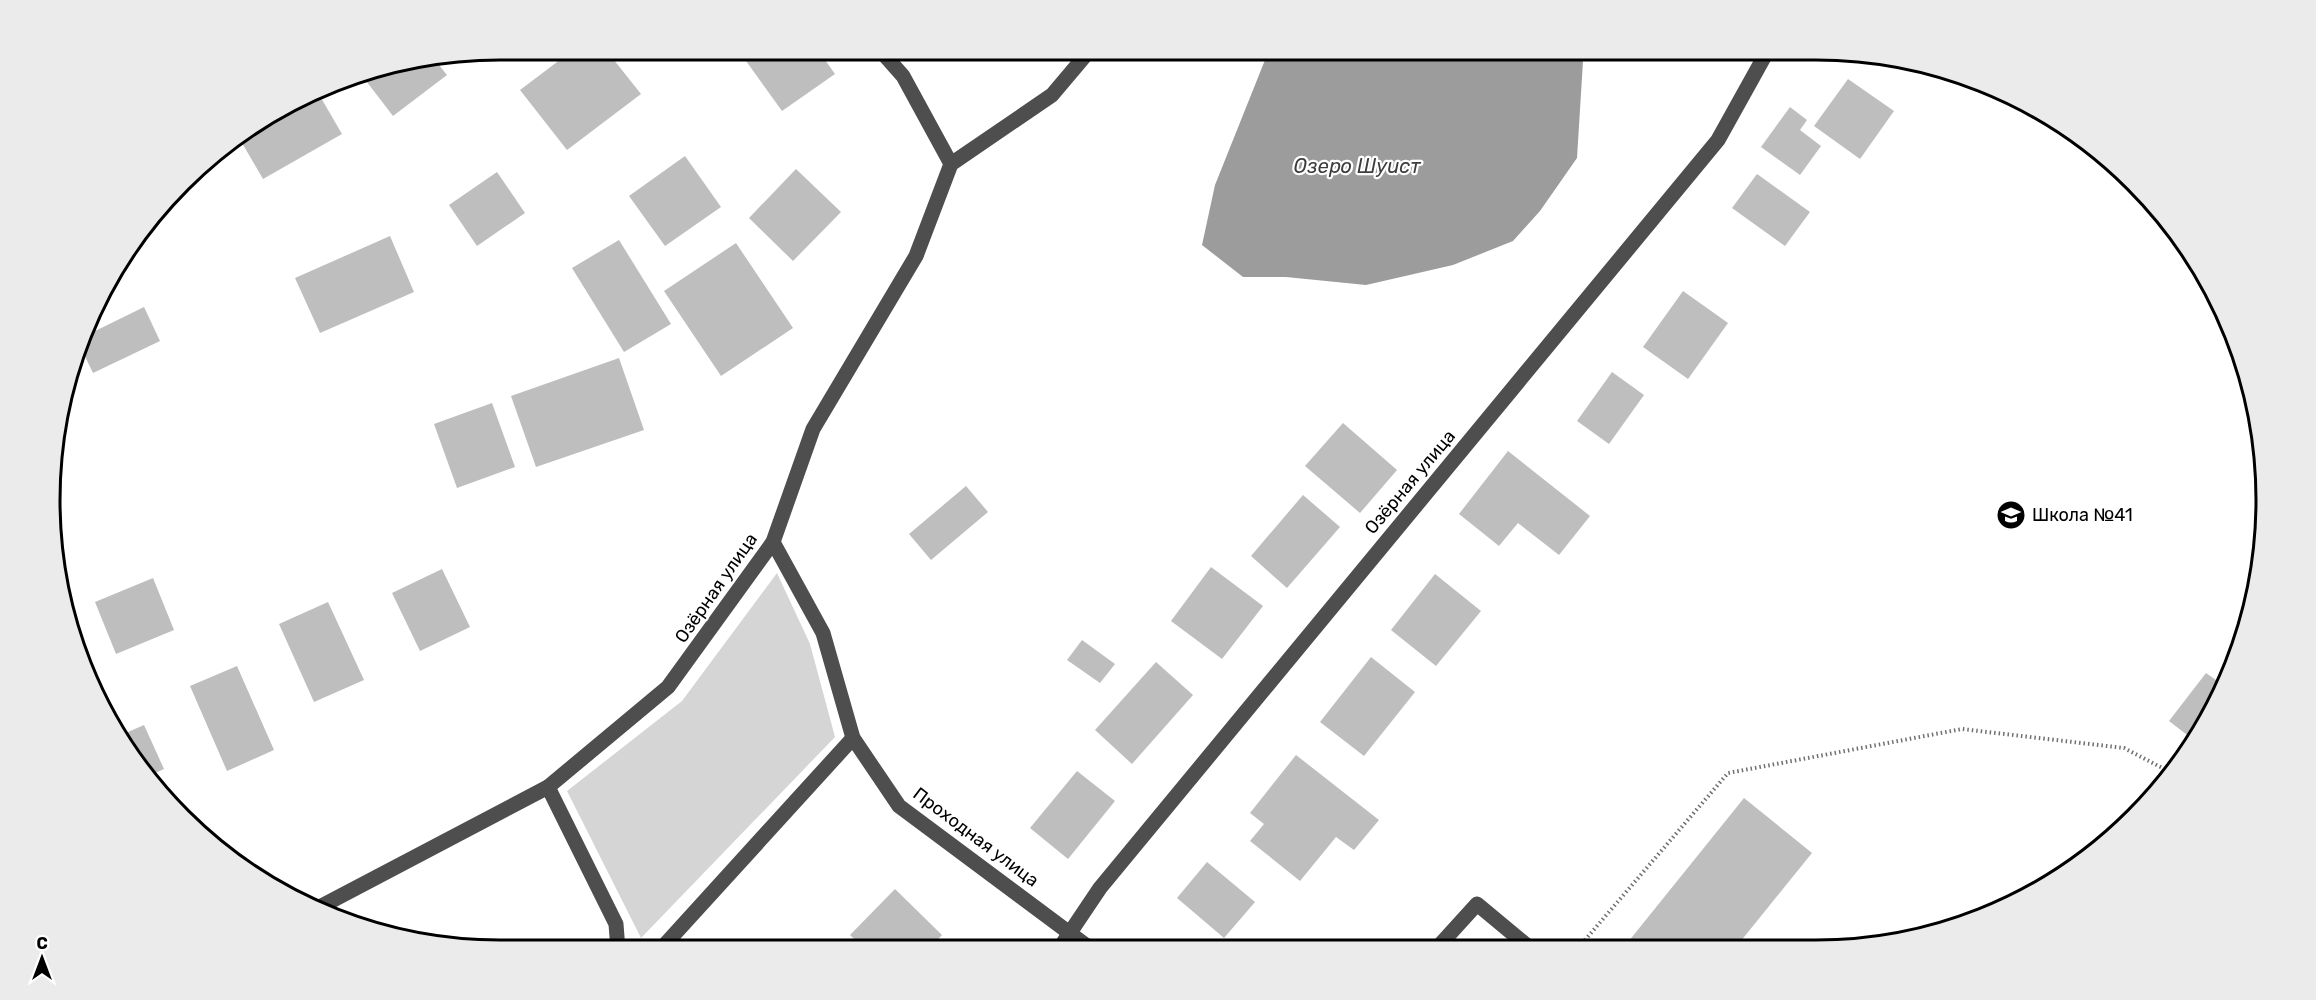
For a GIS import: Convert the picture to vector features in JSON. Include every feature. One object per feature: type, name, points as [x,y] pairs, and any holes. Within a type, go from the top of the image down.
[{"type":"street","points":[[889,60],[903,75],[951,164],[1052,95],[1081,60]]},
{"type":"street","name":"Озёрная улица","points":[[1064,940],[1100,888],[1718,140],[1762,60]]},
{"type":"street","name":"Озёрная улица","points":[[325,904],[548,787],[668,687],[773,542],[813,429],[916,256],[951,164]]},
{"type":"street","name":"Проходная улица","points":[[773,542],[823,633],[853,738],[899,806],[1080,940]]},
{"type":"street","points":[[669,940],[853,738]]},
{"type":"street","points":[[548,787],[616,924],[617,940]]},
{"type":"street","points":[[1444,940],[1477,904],[1520,940]]},
{"type":"path","points":[[1585,940],[1728,773],[1962,729],[2124,748],[2164,769]]},
{"type":"shaded area","points":[[777,573],[810,644],[835,737],[641,938],[567,791],[682,701]]},
{"type":"water","name":"Озеро Шуист","points":[[1265,60],[1583,60],[1577,158],[1540,211],[1513,241],[1453,265],[1366,285],[1286,277],[1243,277],[1202,245],[1215,185]]},
{"type":"building","points":[[560,60],[614,60],[641,94],[567,150],[520,90]]},
{"type":"building","points":[[745,60],[825,60],[835,74],[782,111]]},
{"type":"building","points":[[439,65],[447,75],[393,116],[366,81],[414,68]]},
{"type":"building","points":[[1848,79],[1894,111],[1860,159],[1814,126]]},
{"type":"building","points":[[321,98],[342,134],[263,179],[242,144],[280,119]]},
{"type":"building","points":[[1790,107],[1807,120],[1800,130],[1821,146],[1800,175],[1761,147]]},
{"type":"building","points":[[685,156],[721,207],[665,246],[629,196]]},
{"type":"building","points":[[796,169],[841,212],[793,261],[749,218]]},
{"type":"building","points":[[497,172],[525,213],[477,246],[449,205]]},
{"type":"building","points":[[1757,174],[1810,212],[1785,246],[1732,208]]},
{"type":"building","points":[[390,236],[414,292],[320,333],[295,278]]},
{"type":"building","points":[[619,240],[671,324],[624,352],[572,268]]},
{"type":"building","points":[[736,243],[793,328],[721,376],[664,291]]},
{"type":"building","points":[[1683,291],[1728,323],[1688,379],[1643,347]]},
{"type":"building","points":[[144,307],[160,341],[93,373],[84,355],[93,332]]},
{"type":"building","points":[[619,358],[644,430],[536,467],[511,396]]},
{"type":"building","points":[[1612,372],[1644,395],[1609,444],[1577,421]]},
{"type":"building","points":[[492,403],[515,467],[457,488],[434,424]]},
{"type":"building","points":[[1343,423],[1397,470],[1360,513],[1305,466]]},
{"type":"building","points":[[1508,451],[1590,516],[1559,555],[1518,523],[1499,546],[1459,514]]},
{"type":"building","points":[[966,486],[988,512],[931,560],[909,534]]},
{"type":"building","points":[[1303,495],[1340,527],[1287,588],[1251,556]]},
{"type":"building","points":[[1211,567],[1263,606],[1222,659],[1171,621]]},
{"type":"building","points":[[442,569],[470,627],[420,651],[392,593]]},
{"type":"building","points":[[1435,574],[1481,611],[1436,666],[1391,630]]},
{"type":"building","points":[[153,578],[174,630],[116,654],[95,602]]},
{"type":"building","points":[[328,602],[364,680],[314,702],[279,624]]},
{"type":"building","points":[[1082,640],[1115,664],[1100,683],[1067,660]]},
{"type":"building","points":[[1371,657],[1415,692],[1364,756],[1320,722]]},
{"type":"building","points":[[1156,662],[1193,695],[1132,764],[1095,730]]},
{"type":"building","points":[[237,666],[274,750],[227,771],[190,686]]},
{"type":"building","points":[[2206,673],[2217,681],[2187,735],[2169,721]]},
{"type":"building","points":[[144,725],[164,769],[155,773],[127,733]]},
{"type":"building","points":[[1296,755],[1379,820],[1354,850],[1336,837],[1300,881],[1250,841],[1264,824],[1250,813]]},
{"type":"building","points":[[1077,771],[1115,801],[1068,859],[1030,828]]},
{"type":"building","points":[[1744,798],[1812,853],[1742,940],[1630,940]]},
{"type":"building","points":[[1207,862],[1255,902],[1224,938],[1177,898]]},
{"type":"building","points":[[895,889],[942,935],[937,940],[855,940],[850,935]]},
{"type":"place","name":"Школа №41","points":[[2011,515]]}]
